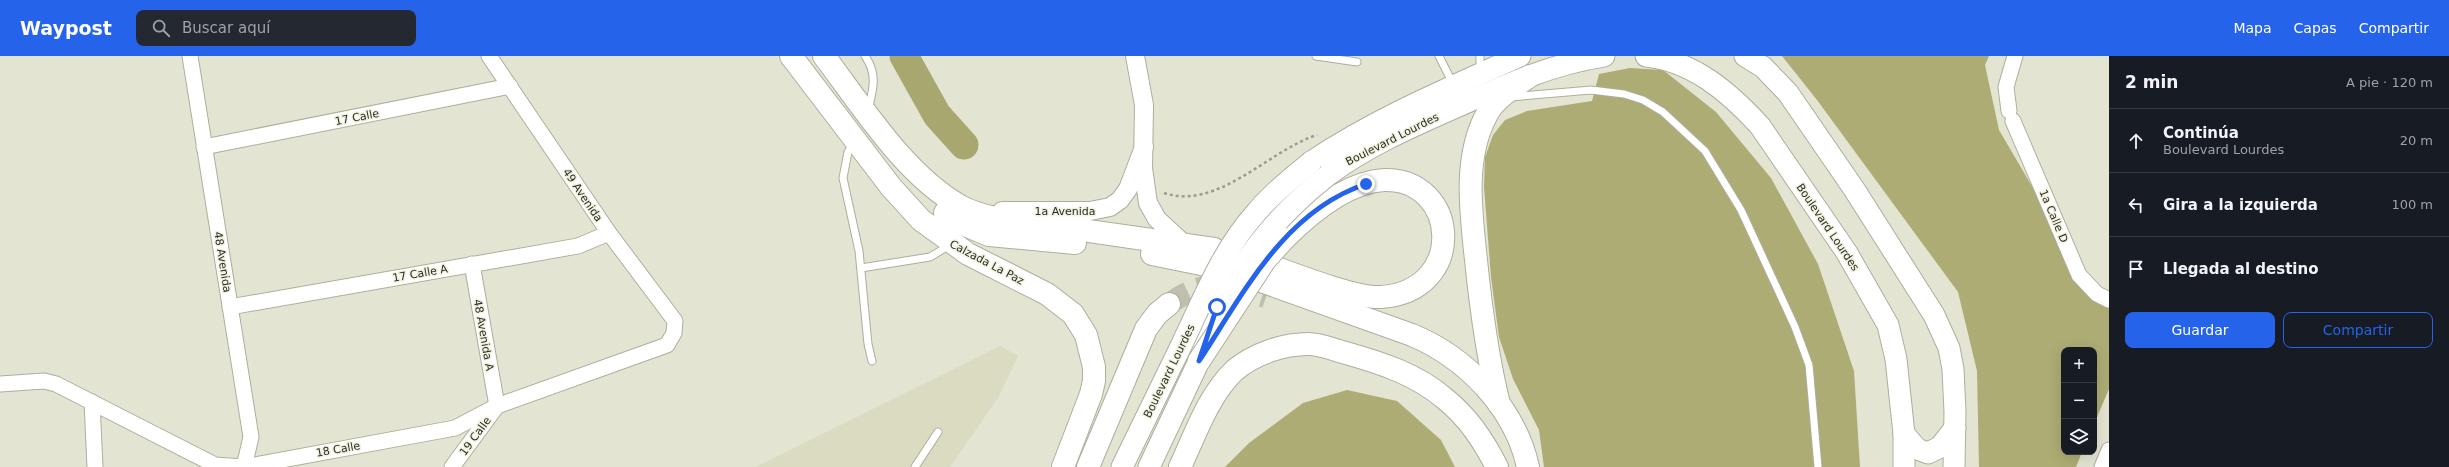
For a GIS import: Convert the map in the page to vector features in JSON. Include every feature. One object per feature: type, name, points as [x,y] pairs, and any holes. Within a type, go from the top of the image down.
[{"type":"main road","name":"Calzada La Paz","points":[[791,56],[855,140],[914,213],[960,249],[1047,294],[1073,314],[1086,335],[1094,367],[1094,381],[1091,394],[1063,467]]},
{"type":"main road","points":[[824,56],[867,114],[924,178],[949,199],[972,212],[1007,220],[1184,244],[1210,257],[1097,244],[989,235],[965,225],[940,210],[924,178]]},
{"type":"main road","name":"Boulevard Lourdes","points":[[1122,467],[1180,348],[1237,238],[1260,209],[1311,162],[1351,136],[1454,86],[1480,65],[1520,56]]},
{"type":"main road","name":"Boulevard Lourdes","points":[[1149,467],[1199,361],[1217,307],[1257,243],[1292,206],[1328,175],[1358,155],[1405,130],[1530,76],[1577,60],[1604,56]]},
{"type":"main road","name":"Boulevard Lourdes","points":[[1646,56],[1679,64],[1701,74],[1743,107],[1760,126],[1847,253],[1888,325],[1896,359],[1904,434],[1904,467]]},
{"type":"main road","points":[[1745,56],[1762,67],[1788,93],[1854,189],[1934,315],[1949,348],[1953,369],[1955,428],[1954,467]]},
{"type":"main road","points":[[1499,404],[1484,334],[1470,187],[1474,149],[1480,129],[1488,112],[1502,98],[1530,76]]},
{"type":"main road","points":[[1199,361],[1265,260],[1284,239],[1333,199],[1358,186],[1384,180],[1405,184],[1428,197],[1440,217],[1443,230],[1441,255],[1434,271],[1415,287],[1387,296],[1374,297],[1356,293],[1265,281],[1434,344],[1452,356],[1499,404],[1516,432],[1528,467]]},
{"type":"main road","points":[[1088,467],[1146,329],[1157,314],[1169,304]]},
{"type":"main road","points":[[1180,467],[1206,413],[1227,379],[1247,362],[1286,347],[1309,344],[1402,371],[1444,397],[1472,426],[1486,446],[1497,467]]},
{"type":"main road","points":[[1904,434],[1917,449],[1928,453],[1940,447],[1955,428]]},
{"type":"street","name":"48 Avenida","points":[[190,56],[251,437],[244,467]]},
{"type":"street","name":"49 Avenida","points":[[489,56],[609,233],[675,321],[674,333]]},
{"type":"street","name":"1a Avenida","points":[[1135,56],[1144,105],[1144,187],[1148,203],[1154,215],[1184,244]]},
{"type":"street","name":"1a Calle D","points":[[2015,56],[2006,87],[2011,116],[2079,275],[2097,294],[2109,300]]},
{"type":"street","name":"17 Calle","points":[[204,147],[510,86]]},
{"type":"street","name":"1a Avenida","points":[[972,212],[1090,211],[1110,208],[1120,200],[1128,189],[1144,147]]},
{"type":"street","name":"17 Calle A","points":[[230,307],[578,246],[609,233]]},
{"type":"street","name":"48 Avenida A","points":[[472,264],[497,406]]},
{"type":"street","name":"18 Calle","points":[[0,384],[44,381],[62,386],[215,465],[244,467],[454,428],[497,406],[667,345],[674,333]]},
{"type":"street","points":[[92,402],[95,467]]},
{"type":"street","name":"19 Calle","points":[[452,467],[497,406]]},
{"type":"street","points":[[2102,467],[2109,450]]},
{"type":"lane","points":[[865,56],[873,74],[875,85],[867,114]]},
{"type":"lane","points":[[1316,56],[1357,62]]},
{"type":"lane","points":[[1439,56],[1454,86]]},
{"type":"lane","points":[[1502,98],[1591,90],[1624,94],[1643,100],[1662,112],[1705,151],[1741,210],[1795,327],[1809,365],[1818,467]]},
{"type":"lane","points":[[855,140],[848,152],[843,178],[859,251],[868,344],[872,361]]},
{"type":"lane","points":[[861,268],[930,257],[960,249]]},
{"type":"lane","points":[[915,467],[938,432]]},
{"type":"path","points":[[1144,187],[1174,197],[1195,196],[1217,190],[1320,134]]},
{"type":"shaded area","points":[[1782,56],[1989,56],[1985,65],[1999,130],[2092,289],[2109,301],[2109,389],[2097,417],[2097,347],[2061,347],[2061,455],[2081,455],[2076,467],[1979,467],[1977,371],[1958,292],[1817,100]]},
{"type":"shaded area","points":[[1630,68],[1663,70],[1716,112],[1771,178],[1818,264],[1854,371],[1860,467],[1544,467],[1539,430],[1513,379],[1499,337],[1491,277],[1484,187],[1485,157],[1493,135],[1505,120],[1527,111],[1592,101],[1599,74]]},
{"type":"shaded area","points":[[1000,346],[1018,356],[998,398],[950,467],[756,467]]},
{"type":"shaded area","points":[[1347,390],[1397,401],[1441,440],[1455,467],[1225,467],[1249,443],[1303,403]]},
{"type":"waterway","points":[[904,56],[937,115],[964,145]]},
{"type":"tunnel","points":[[1169,304],[1193,290],[1216,286],[1239,289],[1266,297]]},
{"type":"route","points":[[1217,307],[1199,361],[1265,260],[1284,239],[1302,222],[1333,199],[1358,186],[1366,184]]}]
